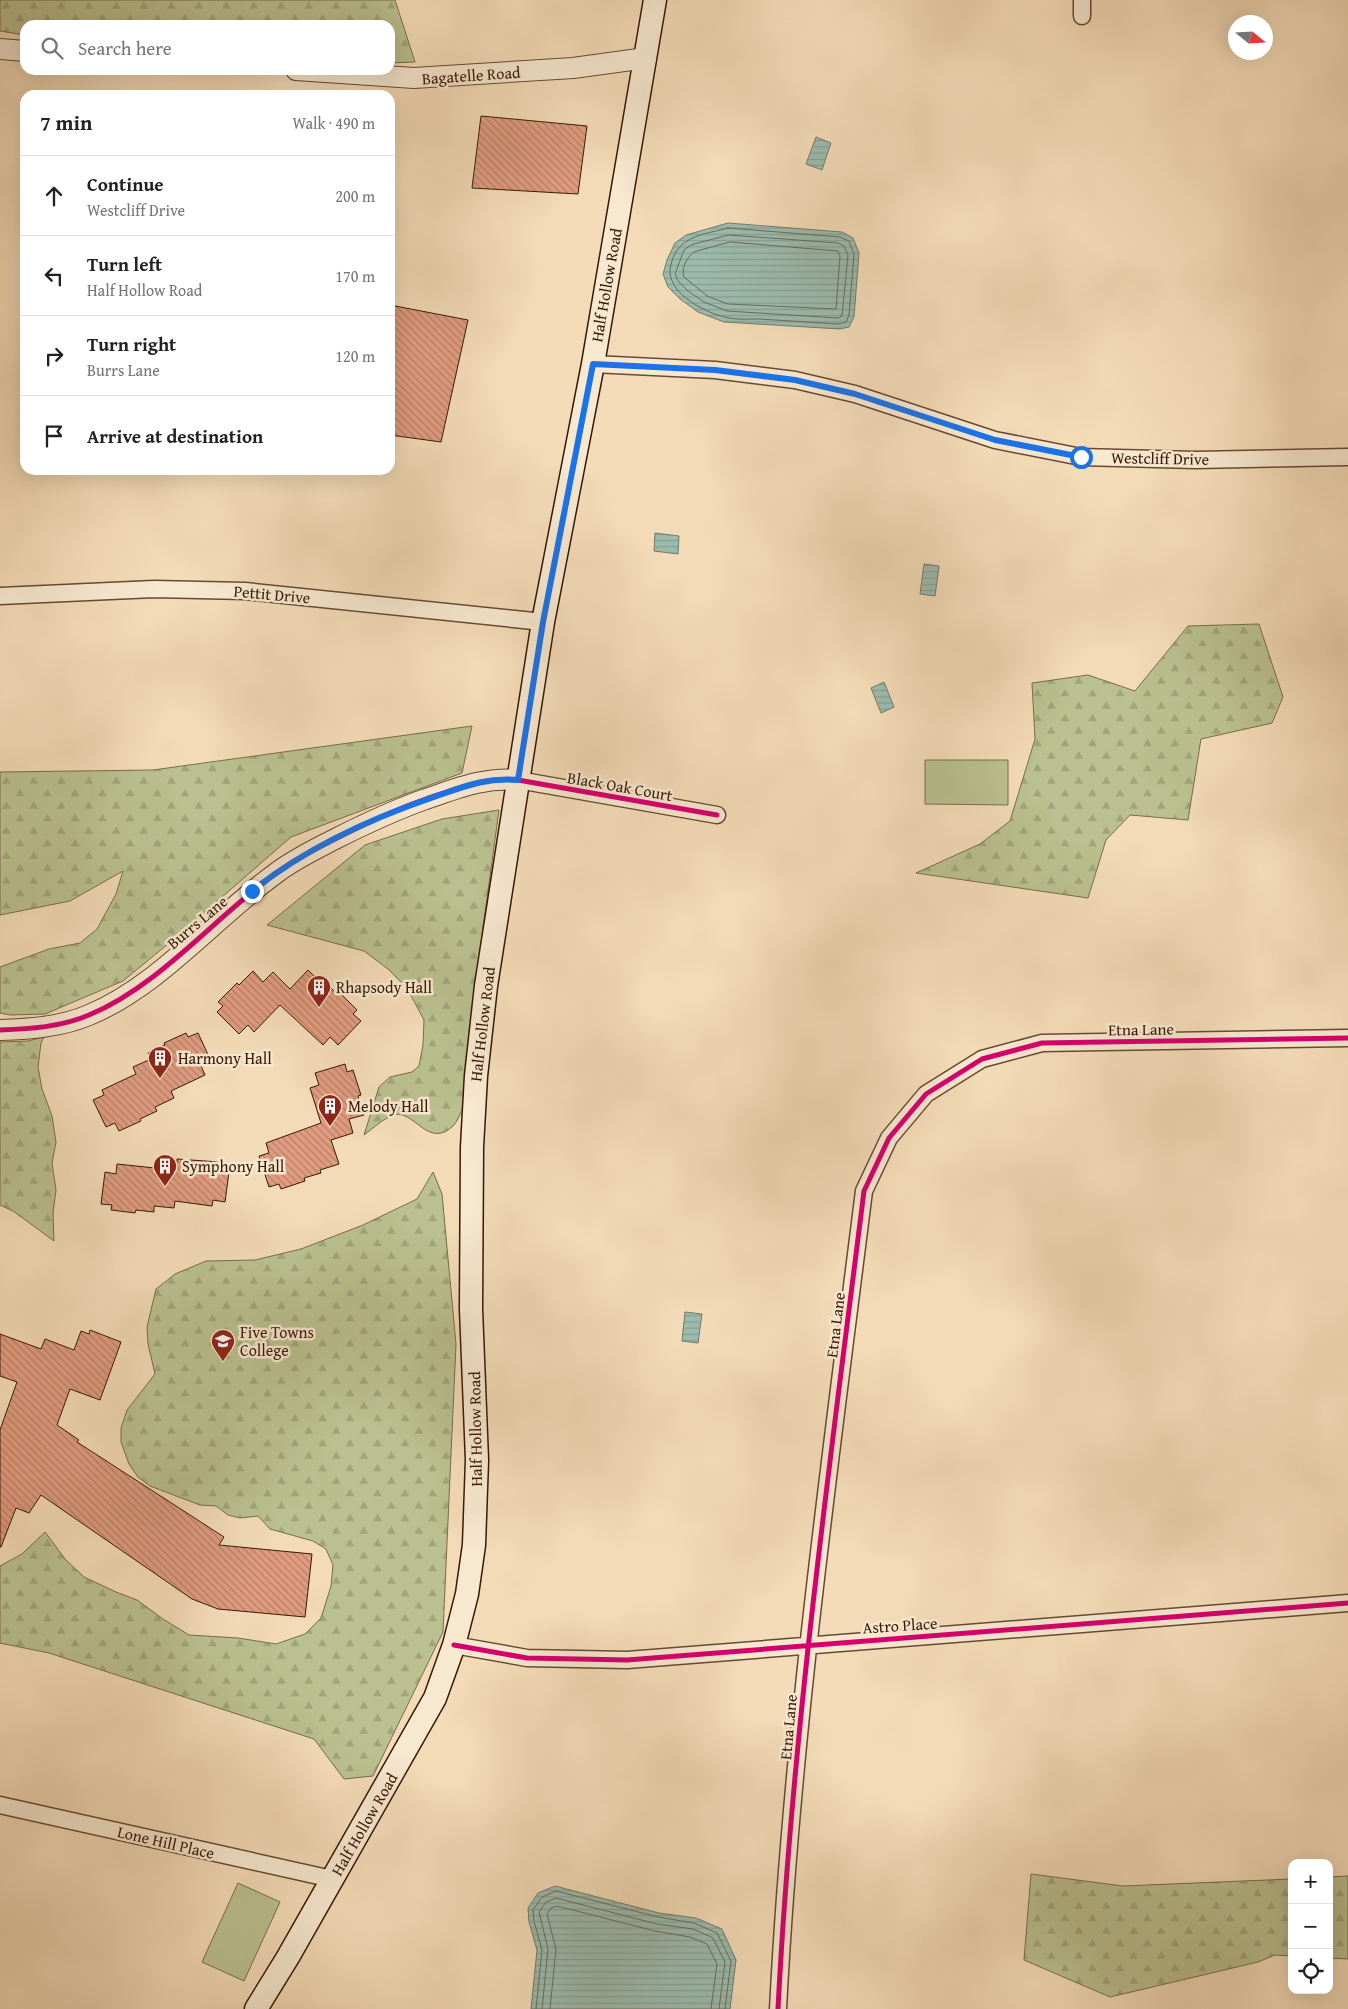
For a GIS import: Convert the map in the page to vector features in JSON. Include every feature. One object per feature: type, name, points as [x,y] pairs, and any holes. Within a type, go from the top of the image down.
[{"type":"main road","name":"Half Hollow Road","points":[[256,2009],[431,1707],[454,1645],[466,1594],[474,1545],[477,1460],[471,1300],[472,1147],[476,1076],[486,986],[543,622],[593,364],[655,0]]},
{"type":"street","points":[[0,49],[20,51]]},
{"type":"street","name":"Bagatelle Road","points":[[370,75],[414,78],[573,68],[646,58]]},
{"type":"street","name":"Westcliff Drive","points":[[593,364],[715,370],[795,380],[855,394],[995,440],[1081,457],[1195,460],[1348,457]]},
{"type":"street","name":"Pettit Drive","points":[[0,596],[154,589],[245,591],[543,622]]},
{"type":"street","name":"Burrs Lane","points":[[0,1030],[59,1025],[88,1016],[105,1008],[150,979],[275,874],[310,851],[388,812],[485,780],[518,780]]},
{"type":"street","name":"Black Oak Court","points":[[518,780],[717,816]]},
{"type":"street","name":"Etna Lane","points":[[778,2009],[781,1948],[807,1644],[864,1191],[889,1138],[926,1094],[982,1059],[1042,1044],[1348,1038]]},
{"type":"street","name":"Astro Place","points":[[454,1645],[527,1658],[627,1660],[807,1644],[1348,1604]]},
{"type":"street","name":"Lone Hill Place","points":[[0,1805],[332,1879]]},
{"type":"green space","points":[[0,0],[395,0],[415,62],[395,63],[395,20],[20,20],[20,34],[0,31]]},
{"type":"green space","points":[[1259,624],[1283,697],[1272,723],[1201,739],[1188,820],[1130,815],[1106,840],[1088,898],[916,873],[980,844],[1010,821],[1035,739],[1032,683],[1088,675],[1135,691],[1188,626]]},
{"type":"green space","points":[[472,726],[462,773],[291,837],[123,981],[45,1014],[10,1015],[0,1013],[0,967],[49,949],[80,943],[97,929],[116,894],[123,871],[70,901],[0,915],[0,772],[153,770]]},
{"type":"green space","points":[[925,760],[1008,760],[1008,805],[925,804]]},
{"type":"green space","points":[[499,810],[480,950],[462,1111],[455,1124],[444,1132],[428,1131],[400,1114],[389,1117],[364,1135],[379,1087],[390,1077],[412,1072],[419,1066],[423,1045],[424,1020],[407,988],[388,969],[364,951],[267,925],[365,845],[442,819]]},
{"type":"green space","points":[[44,1037],[41,1043],[38,1067],[42,1089],[52,1116],[56,1142],[52,1163],[56,1190],[53,1213],[54,1241],[13,1211],[0,1205],[0,1042],[28,1041]]},
{"type":"green space","points":[[433,1172],[442,1194],[456,1344],[443,1632],[373,1776],[344,1779],[314,1739],[49,1653],[0,1643],[0,1566],[22,1554],[45,1532],[65,1559],[84,1577],[137,1600],[189,1635],[238,1638],[276,1644],[305,1634],[321,1618],[331,1586],[333,1565],[326,1549],[313,1541],[270,1529],[258,1516],[240,1518],[228,1515],[216,1506],[200,1505],[150,1486],[138,1477],[129,1464],[121,1442],[121,1428],[127,1410],[155,1374],[148,1344],[147,1327],[156,1289],[175,1274],[206,1261],[255,1260],[301,1249],[363,1225],[417,1199]]},
{"type":"green space","points":[[1031,1874],[1123,1886],[1288,1879],[1288,1956],[1275,1955],[1258,1962],[1110,1997],[1024,1960]]},
{"type":"green space","points":[[1348,1876],[1348,1959],[1333,1958],[1333,1877]]},
{"type":"green space","points":[[238,1883],[280,1902],[244,1981],[202,1962]]},
{"type":"water","points":[[816,137],[831,143],[822,170],[806,164]]},
{"type":"water","points":[[728,223],[842,232],[853,238],[859,253],[854,317],[849,327],[840,329],[724,322],[698,312],[680,299],[668,287],[663,274],[675,243],[686,235]]},
{"type":"water","points":[[655,533],[679,536],[678,554],[654,551]]},
{"type":"water","points":[[924,564],[939,566],[935,596],[920,594]]},
{"type":"water","points":[[884,682],[894,707],[881,713],[871,688]]},
{"type":"water","points":[[685,1312],[702,1314],[698,1343],[682,1341]]},
{"type":"water","points":[[555,1886],[659,1913],[696,1918],[722,1929],[736,1960],[730,2009],[531,2009],[537,1950],[529,1922],[528,1908],[538,1893]]},
{"type":"building","points":[[481,116],[587,126],[578,194],[472,188]]},
{"type":"building","points":[[395,306],[468,320],[441,442],[395,436]]},
{"type":"building","name":"Rhapsody Hall","points":[[308,970],[322,984],[324,981],[337,994],[339,992],[357,1010],[353,1014],[361,1021],[338,1045],[330,1037],[323,1045],[280,1005],[254,1032],[248,1025],[239,1034],[217,1012],[223,1006],[218,1002],[237,983],[239,985],[253,971],[263,982],[273,972],[290,989]]},
{"type":"building","name":"Harmony Hall","points":[[186,1033],[188,1037],[198,1033],[211,1061],[201,1066],[205,1075],[171,1091],[174,1098],[155,1107],[157,1111],[140,1119],[141,1121],[119,1131],[115,1123],[106,1127],[93,1100],[104,1095],[102,1090],[136,1074],[133,1067],[151,1059],[148,1053]]},
{"type":"building","name":"Melody Hall","points":[[345,1064],[347,1072],[353,1070],[361,1095],[358,1096],[364,1115],[349,1119],[353,1133],[331,1140],[339,1164],[320,1170],[321,1173],[304,1178],[305,1181],[281,1189],[279,1184],[269,1187],[259,1156],[269,1153],[266,1143],[321,1123],[310,1088],[319,1085],[315,1073]]},
{"type":"building","name":"Symphony Hall","points":[[177,1159],[219,1162],[218,1171],[229,1172],[225,1202],[213,1200],[212,1206],[175,1201],[174,1208],[154,1206],[154,1212],[136,1210],[135,1213],[111,1210],[112,1205],[101,1204],[105,1172],[116,1174],[117,1164],[155,1168],[156,1160],[177,1163]]},
{"type":"building","points":[[90,1330],[121,1342],[100,1400],[70,1389],[57,1425],[79,1440],[77,1442],[224,1537],[219,1545],[312,1554],[305,1617],[218,1609],[192,1599],[41,1495],[29,1513],[16,1508],[0,1547],[0,1430],[17,1382],[0,1376],[0,1334],[41,1349],[45,1339],[74,1350],[81,1331],[89,1334]]},
{"type":"cycle path","points":[[0,1030],[56,1025],[89,1015],[115,1002],[163,969],[252,892],[305,854],[412,804],[458,788],[493,780],[518,780],[717,815]]},
{"type":"cycle path","points":[[778,2009],[784,1906],[802,1701],[864,1191],[889,1138],[926,1094],[982,1059],[1042,1043],[1348,1038]]},
{"type":"cycle path","points":[[454,1645],[527,1658],[627,1660],[1348,1603]]},
{"type":"place","name":"Rhapsody Hall","points":[[319,1008]]},
{"type":"place","name":"Harmony Hall","points":[[160,1079]]},
{"type":"place","name":"Melody Hall","points":[[330,1127]]},
{"type":"place","name":"Symphony Hall","points":[[165,1187]]},
{"type":"place","name":"Five Towns College","points":[[223,1362]]},
{"type":"route","points":[[252,891],[291,862],[388,812],[485,780],[518,780],[543,622],[593,364],[715,370],[795,380],[855,394],[995,440],[1081,457]]}]
